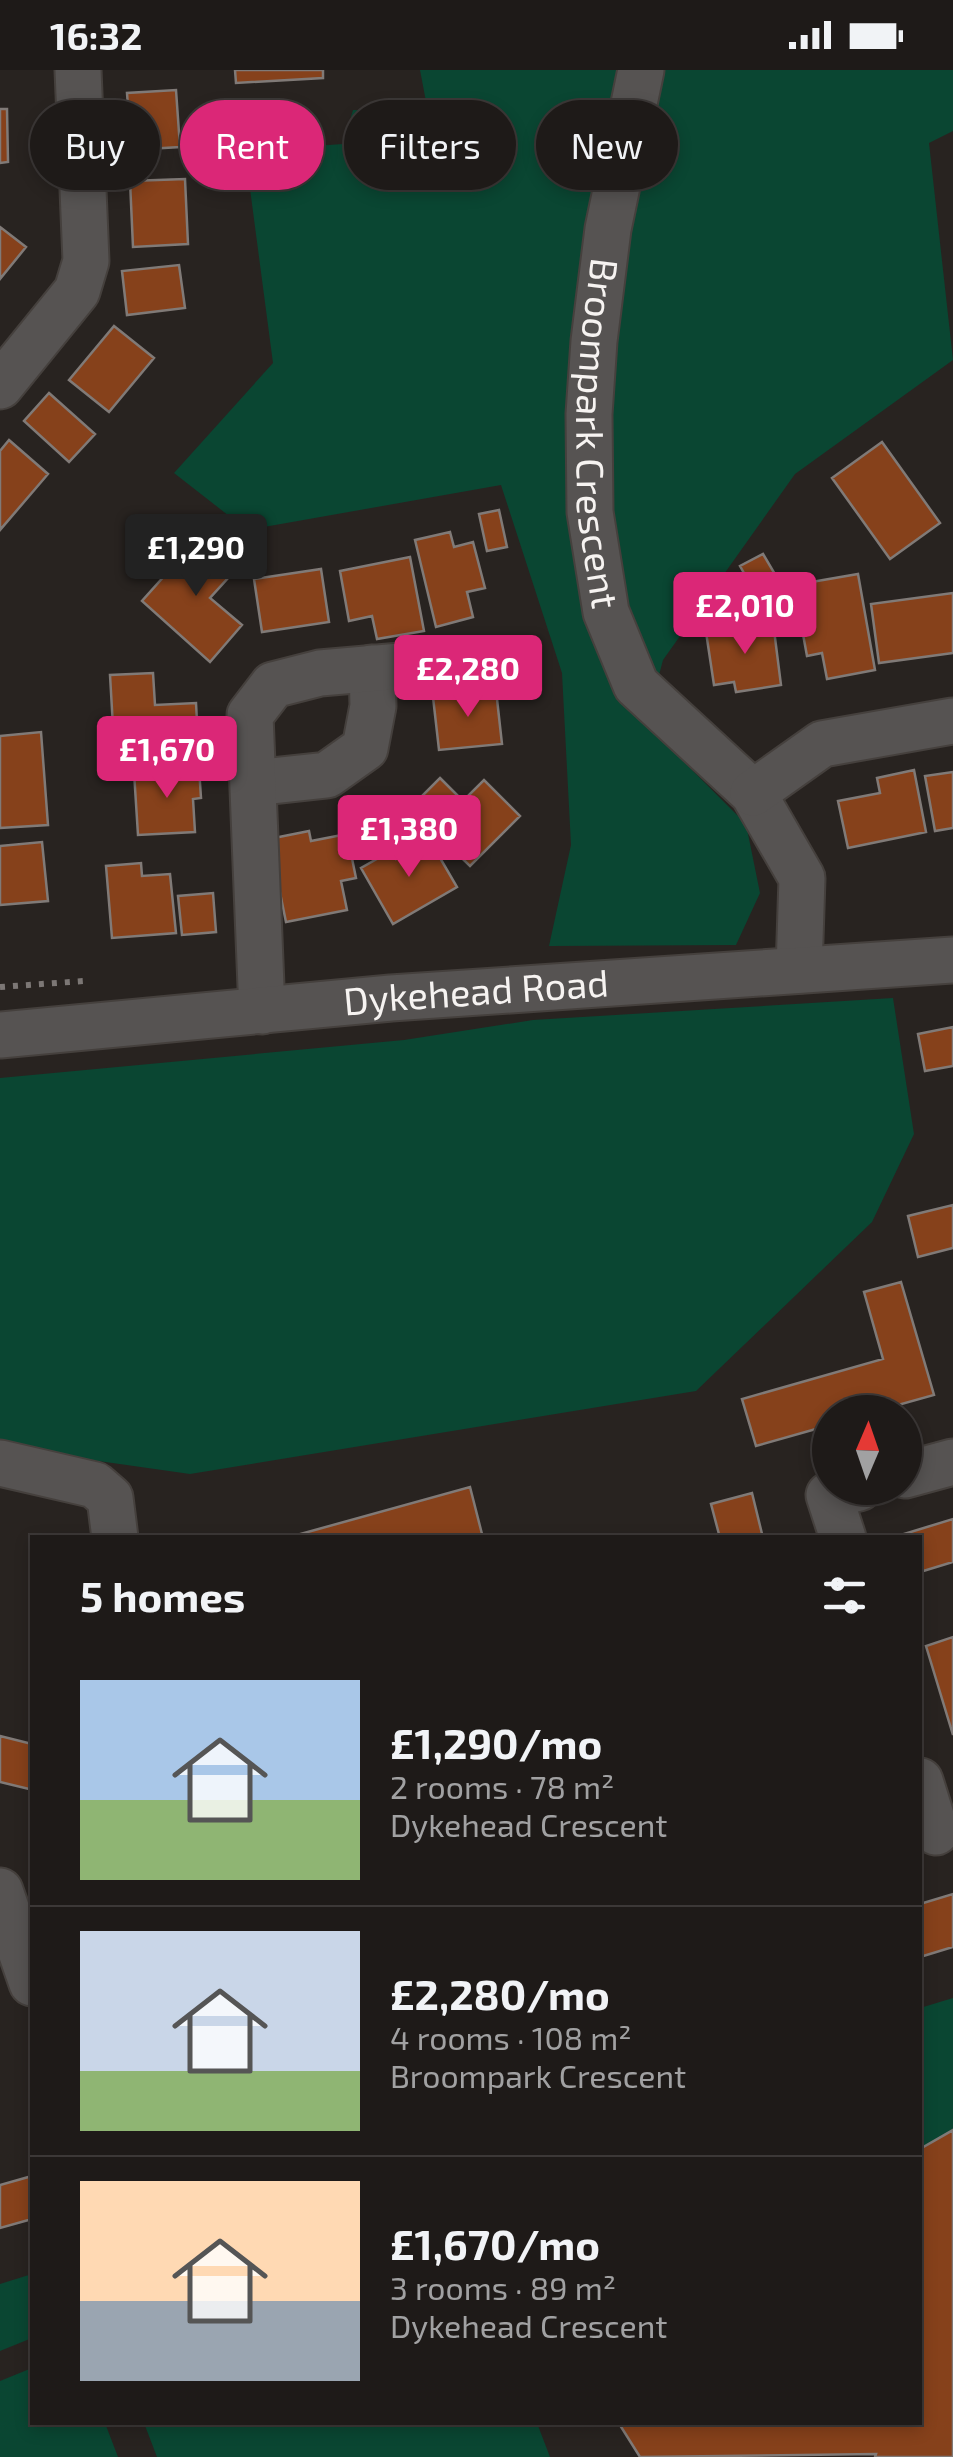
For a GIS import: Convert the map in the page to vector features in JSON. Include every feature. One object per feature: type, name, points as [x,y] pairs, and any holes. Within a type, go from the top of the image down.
[{"type":"street","points":[[1,384],[77,291],[86,261],[78,70]]},
{"type":"street","name":"Broompark Crescent","points":[[642,70],[608,229],[589,414],[590,512],[606,612],[636,685],[752,794],[802,878],[799,970]]},
{"type":"street","points":[[262,1011],[250,715],[273,686],[320,673],[447,662]]},
{"type":"street","points":[[254,773],[327,776],[364,748],[373,706],[372,668]]},
{"type":"street","points":[[752,794],[822,744],[953,721]]},
{"type":"street","name":"Dykehead Road","points":[[0,1035],[391,998],[953,960]]},
{"type":"street","points":[[922,1470],[953,1462]]},
{"type":"street","points":[[0,1463],[95,1485],[110,1498],[114,1535]]},
{"type":"street","points":[[832,1505],[842,1535]]},
{"type":"street","points":[[922,1787],[936,1832]]},
{"type":"street","points":[[0,1891],[30,1977]]},
{"type":"green space","points":[[420,70],[953,70],[953,131],[929,143],[953,360],[795,474],[663,660],[646,724],[746,824],[760,893],[736,945],[549,946],[571,845],[562,673],[501,485],[247,530],[174,473],[273,363],[250,190],[324,190],[324,145],[343,144],[344,141],[344,190],[516,190],[516,100],[426,100]]},
{"type":"green space","points":[[893,998],[914,1134],[872,1222],[696,1391],[190,1474],[0,1447],[0,1078],[404,1040],[533,1020]]},
{"type":"green space","points":[[953,1998],[953,2130],[922,2148],[922,2007]]},
{"type":"green space","points":[[30,2275],[30,2339],[0,2351],[0,2284]]},
{"type":"green space","points":[[30,2369],[30,2425],[106,2425],[118,2457],[0,2457],[0,2381]]},
{"type":"green space","points":[[145,2425],[538,2425],[550,2457],[157,2457]]},
{"type":"building","points":[[235,70],[323,70],[323,78],[236,83]]},
{"type":"building","points":[[176,90],[180,147],[160,148],[160,100],[127,100],[127,93]]},
{"type":"building","points":[[0,109],[7,109],[8,162],[0,163]]},
{"type":"building","points":[[180,179],[180,190],[186,190],[188,244],[133,247],[130,190],[160,190],[160,180]]},
{"type":"building","points":[[0,227],[26,247],[0,279]]},
{"type":"building","points":[[179,265],[185,308],[127,315],[122,271]]},
{"type":"building","points":[[114,326],[154,358],[109,412],[69,380]]},
{"type":"building","points":[[49,393],[95,434],[69,462],[24,421]]},
{"type":"building","points":[[9,440],[48,474],[0,530],[0,451]]},
{"type":"building","points":[[882,442],[940,523],[890,559],[832,478]]},
{"type":"building","points":[[499,510],[507,547],[487,551],[479,514]]},
{"type":"building","points":[[450,532],[454,547],[473,542],[485,588],[467,592],[473,617],[436,627],[415,540]]},
{"type":"building","points":[[201,535],[238,567],[210,598],[242,625],[210,662],[142,601]]},
{"type":"building","points":[[763,554],[779,581],[756,594],[740,566]]},
{"type":"building","points":[[410,557],[424,631],[377,639],[372,616],[349,621],[340,571]]},
{"type":"building","points":[[321,569],[329,622],[262,632],[254,579]]},
{"type":"building","points":[[858,574],[875,670],[827,679],[822,653],[807,656],[794,585]]},
{"type":"building","points":[[953,593],[953,653],[879,663],[871,604]]},
{"type":"building","points":[[773,622],[781,685],[736,692],[734,682],[714,685],[706,632]]},
{"type":"building","points":[[153,673],[155,705],[196,703],[198,740],[114,744],[110,675]]},
{"type":"building","points":[[496,690],[502,744],[439,750],[433,697]]},
{"type":"building","points":[[41,732],[48,825],[0,828],[0,736]]},
{"type":"building","points":[[199,768],[201,798],[193,799],[195,832],[138,835],[134,772]]},
{"type":"building","points":[[914,770],[926,832],[848,848],[838,801],[880,793],[877,778]]},
{"type":"building","points":[[953,772],[953,828],[935,831],[925,776]]},
{"type":"building","points":[[440,778],[463,801],[484,780],[520,816],[470,866],[410,808]]},
{"type":"building","points":[[309,831],[311,841],[347,834],[356,878],[341,881],[347,910],[286,922],[269,839]]},
{"type":"building","points":[[429,839],[457,887],[393,924],[361,868],[391,851],[396,859]]},
{"type":"building","points":[[42,842],[48,901],[0,905],[0,846]]},
{"type":"building","points":[[141,863],[142,876],[170,874],[176,933],[112,938],[106,866]]},
{"type":"building","points":[[213,893],[216,932],[182,935],[178,896]]},
{"type":"building","points":[[953,1027],[953,1066],[925,1071],[918,1034]]},
{"type":"building","points":[[953,1205],[953,1248],[918,1257],[908,1216]]},
{"type":"building","points":[[901,1282],[934,1395],[922,1398],[922,1395],[812,1395],[812,1430],[756,1446],[742,1399],[883,1359],[864,1292]]},
{"type":"building","points":[[470,1487],[482,1535],[297,1535]]},
{"type":"building","points":[[752,1493],[762,1535],[719,1535],[711,1504]]},
{"type":"building","points":[[953,1519],[953,1562],[922,1571],[922,1535],[901,1535]]},
{"type":"building","points":[[953,1637],[953,1735],[926,1646]]},
{"type":"building","points":[[0,1736],[30,1744],[29,1789],[0,1782]]},
{"type":"building","points":[[953,1894],[953,1947],[922,1956],[922,1903]]},
{"type":"building","points":[[953,2130],[953,2457],[640,2457],[620,2425],[922,2425],[922,2148]]},
{"type":"building","points":[[30,2177],[30,2220],[0,2228],[0,2185]]}]
